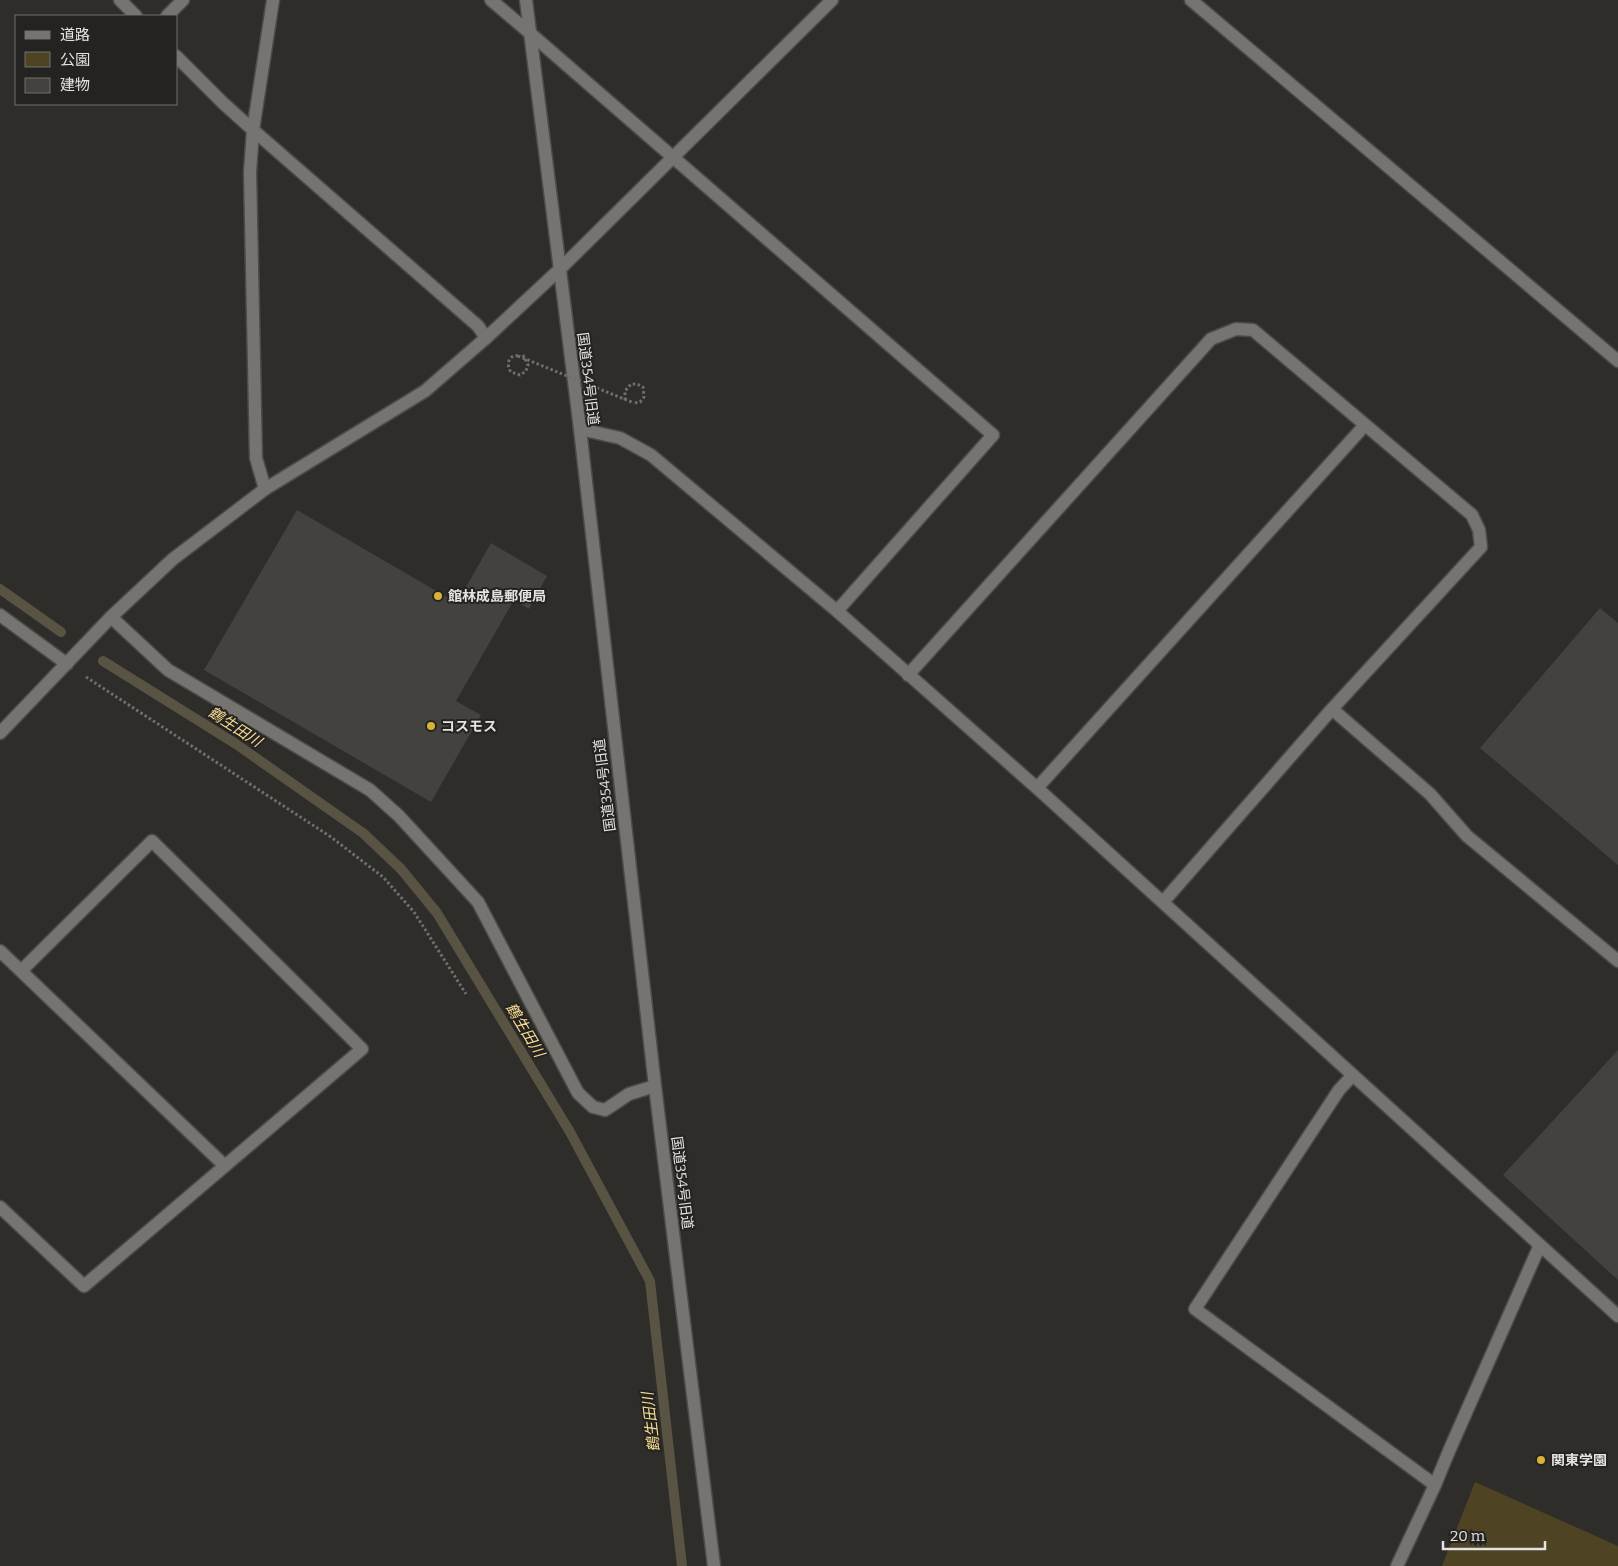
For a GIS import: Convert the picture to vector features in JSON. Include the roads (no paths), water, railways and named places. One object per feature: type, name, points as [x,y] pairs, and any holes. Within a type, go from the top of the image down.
[{"type":"street","points":[[120,0],[135,15]]},
{"type":"street","points":[[168,15],[183,0]]},
{"type":"street","points":[[265,489],[256,458],[250,172],[253,130],[273,0]]},
{"type":"street","points":[[491,0],[993,435],[838,612]]},
{"type":"street","name":"国道354号旧道","points":[[526,0],[580,429],[655,1086],[714,1566]]},
{"type":"street","points":[[0,733],[111,617],[172,559],[265,489],[425,391],[486,338],[559,270],[832,0]]},
{"type":"street","points":[[1191,0],[1618,362]]},
{"type":"street","points":[[178,58],[253,130],[478,326],[486,338]]},
{"type":"street","points":[[908,675],[1211,339],[1236,329],[1253,330],[1472,514],[1479,530],[1480,547],[1332,709],[1163,902]]},
{"type":"street","points":[[1037,788],[1365,425]]},
{"type":"street","points":[[580,429],[620,438],[651,456],[838,612],[1037,788],[1618,1316]]},
{"type":"street","points":[[0,615],[67,664]]},
{"type":"street","points":[[111,617],[168,670],[370,790],[399,816],[478,902],[578,1093],[594,1107],[605,1110],[629,1094],[655,1086]]},
{"type":"street","points":[[1332,709],[1430,794],[1467,836],[1618,961]]},
{"type":"street","points":[[0,1208],[84,1286],[362,1049],[152,841],[21,971]]},
{"type":"street","points":[[0,951],[225,1166]]},
{"type":"street","points":[[1353,1075],[1339,1090],[1195,1309],[1435,1485]]},
{"type":"street","points":[[1396,1566],[1435,1485],[1448,1451],[1540,1245]]},
{"type":"waterway","name":"鶴生田川","points":[[0,589],[61,632]]},
{"type":"waterway","name":"鶴生田川","points":[[103,661],[236,744],[363,833],[401,869],[437,913],[570,1132],[650,1281],[682,1566]]},
{"type":"place","name":"館林成島郵便局","points":[[438,596]]},
{"type":"place","name":"コスモス","points":[[431,726]]},
{"type":"place","name":"関東学園","points":[[1541,1460]]}]
